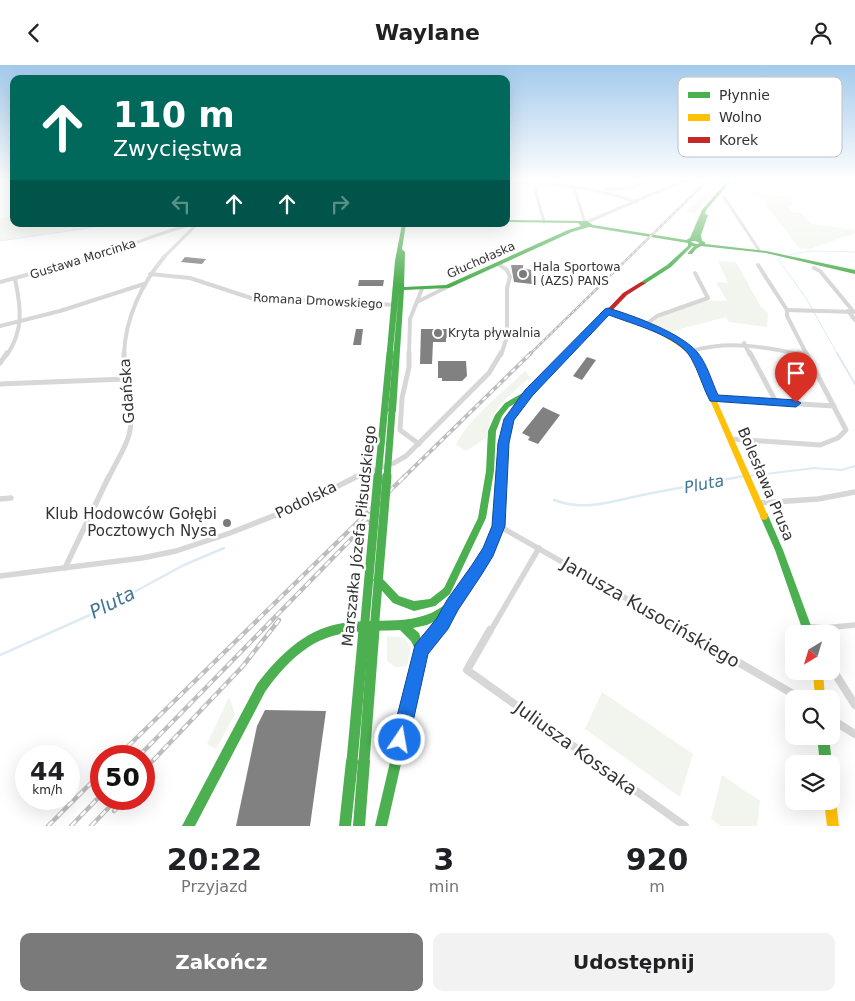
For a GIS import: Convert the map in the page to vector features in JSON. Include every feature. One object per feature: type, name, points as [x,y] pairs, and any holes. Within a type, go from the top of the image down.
[{"type":"main road","points":[[381,826],[421,651],[443,624],[452,605],[488,551],[499,526],[504,434],[509,419],[529,392],[629,291],[669,266],[696,242],[705,216]]},
{"type":"main road","points":[[510,221],[564,221],[586,224],[610,230],[759,250],[855,272]]},
{"type":"main road","name":"Głuchołaska","points":[[399,289],[447,287],[586,224]]},
{"type":"main road","name":"Marszałka Józefa Piłsudskiego","points":[[345,826],[398,305],[399,253],[404,227]]},
{"type":"main road","name":"Bolesława Prusa","points":[[608,311],[666,334],[691,351],[698,362],[779,549],[805,625]]},
{"type":"main road","name":"Marszałka Józefa Piłsudskiego","points":[[359,826],[393,350]]},
{"type":"main road","points":[[378,581],[391,596],[402,603],[419,606],[432,603],[447,591],[482,518],[487,496],[492,431],[499,415],[507,405],[529,392]]},
{"type":"main road","name":"Marszałka Józefa Piłsudskiego","points":[[188,826],[261,688],[290,653],[314,638],[337,629],[404,627],[433,620],[452,605]]},
{"type":"main road","points":[[404,627],[415,637],[421,651]]},
{"type":"main road","points":[[831,810],[833,826]]},
{"type":"street","points":[[542,216],[544,222]]},
{"type":"street","points":[[583,216],[586,224]]},
{"type":"street","name":"Głuchołaska","points":[[586,224],[606,216]]},
{"type":"street","points":[[736,216],[759,250]]},
{"type":"street","name":"Gustawa Morcinka","points":[[0,282],[117,251],[181,227]]},
{"type":"street","name":"Gdańska","points":[[65,568],[129,435],[131,410],[125,379],[125,337],[132,312],[150,274],[193,227]]},
{"type":"street","name":"Podolska","points":[[0,576],[145,558],[174,551],[230,533],[296,507],[365,472],[394,463],[406,456],[489,373],[503,350],[507,330],[507,288],[510,277],[507,270],[498,265]]},
{"type":"street","points":[[732,439],[820,445],[832,442],[844,434],[846,429],[806,355],[787,316],[787,310],[758,265]]},
{"type":"street","points":[[814,268],[820,271],[854,311]]},
{"type":"street","points":[[645,325],[657,316],[708,298],[695,273]]},
{"type":"street","name":"Romana Dmowskiego","points":[[150,274],[190,278],[251,298],[398,305]]},
{"type":"street","points":[[0,363],[11,348],[22,321],[15,279]]},
{"type":"street","points":[[0,326],[144,284]]},
{"type":"street","points":[[416,303],[447,287]]},
{"type":"street","name":"Marszałka Józefa Piłsudskiego","points":[[419,444],[400,430],[402,398],[409,367],[410,319],[422,289]]},
{"type":"street","points":[[787,310],[854,311]]},
{"type":"street","points":[[848,311],[855,320]]},
{"type":"street","points":[[691,351],[716,344],[744,343],[773,347],[806,355]]},
{"type":"street","points":[[744,343],[776,402]]},
{"type":"street","points":[[0,384],[125,379]]},
{"type":"street","points":[[714,399],[834,406]]},
{"type":"street","points":[[759,503],[818,499],[855,492]]},
{"type":"street","points":[[0,499],[11,498]]},
{"type":"street","name":"Janusza Kusocińskiego","points":[[499,526],[786,690]]},
{"type":"street","name":"Juliusza Kossaka","points":[[540,548],[467,670],[685,826]]},
{"type":"street","points":[[840,626],[855,625]]},
{"type":"street","points":[[839,680],[855,705]]},
{"type":"street","points":[[840,725],[855,734]]},
{"type":"shaded area","points":[[774,216],[804,216],[812,224],[855,230],[855,233],[810,249],[799,248]]},
{"type":"shaded area","points":[[10,217],[10,227],[100,227],[0,241],[0,218]]},
{"type":"shaded area","points":[[718,261],[736,262],[761,307],[768,313],[767,327],[729,322],[726,317],[669,332],[654,325],[651,321],[678,308],[708,301],[727,301],[716,282],[728,283]]},
{"type":"shaded area","points":[[525,371],[530,377],[496,410],[486,438],[466,451],[456,445],[478,415]]},
{"type":"shaded area","points":[[387,636],[405,638],[411,648],[407,666],[395,667],[387,661]]},
{"type":"shaded area","points":[[602,692],[693,754],[680,797],[585,729]]},
{"type":"shaded area","points":[[229,697],[235,714],[216,749],[207,744]]},
{"type":"shaded area","points":[[722,775],[760,801],[757,826],[721,826],[711,819]]},
{"type":"building","points":[[185,257],[206,259],[202,264],[181,262]]},
{"type":"building","name":"Hala Sportowa I (AZS) PANS","points":[[511,265],[523,265],[523,268],[531,270],[532,284],[514,282]]},
{"type":"building","points":[[359,280],[384,280],[383,286],[358,286]]},
{"type":"building","points":[[356,329],[363,329],[361,345],[353,345]]},
{"type":"building","name":"Kryta pływalnia","points":[[421,329],[455,329],[455,338],[446,338],[446,342],[433,342],[432,364],[420,364]]},
{"type":"building","points":[[587,357],[596,360],[582,380],[573,376]]},
{"type":"building","points":[[438,361],[466,361],[467,376],[462,381],[442,381],[442,378],[438,378]]},
{"type":"building","points":[[543,407],[560,415],[538,444],[528,440],[530,437],[522,433]]},
{"type":"building","points":[[265,710],[326,711],[310,826],[236,826],[257,726]]},
{"type":"waterway","points":[[0,241],[95,227]]},
{"type":"waterway","name":"Pluta","points":[[788,255],[810,251],[855,252]]},
{"type":"waterway","name":"Pluta","points":[[782,257],[778,259],[806,298],[838,355]]},
{"type":"waterway","name":"Pluta","points":[[837,353],[855,384]]},
{"type":"waterway","name":"Pluta","points":[[751,476],[749,476],[814,468],[842,470],[855,466]]},
{"type":"waterway","name":"Pluta","points":[[554,500],[579,505],[603,504],[744,476],[738,477]]},
{"type":"waterway","name":"Pluta","points":[[0,655],[101,610],[184,565],[224,548]]},
{"type":"railway","points":[[529,355],[672,216]]},
{"type":"railway","points":[[404,477],[531,353]]},
{"type":"railway","points":[[129,745],[405,476]]},
{"type":"railway","points":[[150,745],[368,522]]},
{"type":"railway","points":[[155,758],[243,666],[279,620]]},
{"type":"railway","points":[[48,826],[90,784]]},
{"type":"railway","points":[[71,826],[90,806]]},
{"type":"railway","points":[[91,826],[106,810]]},
{"type":"traffic: fast","points":[[692,239],[702,216]]},
{"type":"traffic: fast","points":[[700,241],[699,235],[706,216]]},
{"type":"traffic: fast","points":[[510,221],[582,222]]},
{"type":"traffic: fast","points":[[396,289],[447,287],[570,231],[591,225],[587,222],[580,223],[584,227]]},
{"type":"traffic: fast","points":[[590,226],[689,242]]},
{"type":"traffic: fast","points":[[390,350],[398,261],[404,227]]},
{"type":"traffic: fast","points":[[690,253],[694,248],[703,243],[696,239],[688,240],[691,244],[698,246]]},
{"type":"traffic: fast","points":[[643,283],[669,266],[690,246],[690,243]]},
{"type":"traffic: fast","points":[[702,245],[766,252],[855,272]]},
{"type":"traffic: fast","points":[[392,411],[403,271],[403,252],[401,250]]},
{"type":"traffic: fast","points":[[352,761],[390,350]]},
{"type":"traffic: fast","points":[[188,826],[261,688],[294,651],[325,632],[337,629],[413,624],[427,620],[440,614],[457,600],[484,558],[497,529],[501,507],[503,442],[509,421],[524,397],[559,363]]},
{"type":"traffic: fast","points":[[378,580],[396,600],[414,606],[432,603],[447,591],[482,518],[490,471],[492,431],[499,415],[507,405],[527,393]]},
{"type":"traffic: fast","points":[[364,761],[392,411]]},
{"type":"traffic: fast","points":[[764,516],[779,550],[806,625]]},
{"type":"traffic: fast","points":[[381,826],[421,651],[443,624],[451,607]]},
{"type":"traffic: fast","points":[[404,627],[415,637],[421,651]]},
{"type":"traffic: fast","points":[[824,745],[825,755]]},
{"type":"traffic: fast","points":[[345,826],[352,761]]},
{"type":"traffic: fast","points":[[359,826],[364,761]]},
{"type":"traffic: slow","points":[[608,311],[664,334],[694,355],[764,516]]},
{"type":"traffic: slow","points":[[819,680],[819,690]]},
{"type":"traffic: slow","points":[[831,810],[833,826]]},
{"type":"traffic: jam","points":[[559,363],[625,294],[643,283]]},
{"type":"place","name":"Hala Sportowa I (AZS) PANS","points":[[523,274]]},
{"type":"place","name":"Kryta pływalnia","points":[[438,333]]},
{"type":"place","name":"Klub Hodowców Gołębi Pocztowych Nysa","points":[[227,523]]},
{"type":"route","points":[[400,740],[421,651],[443,624],[452,605],[477,570],[499,526],[503,443],[509,419],[529,392],[608,311],[666,334],[682,343],[694,355],[714,399],[796,403]]}]
